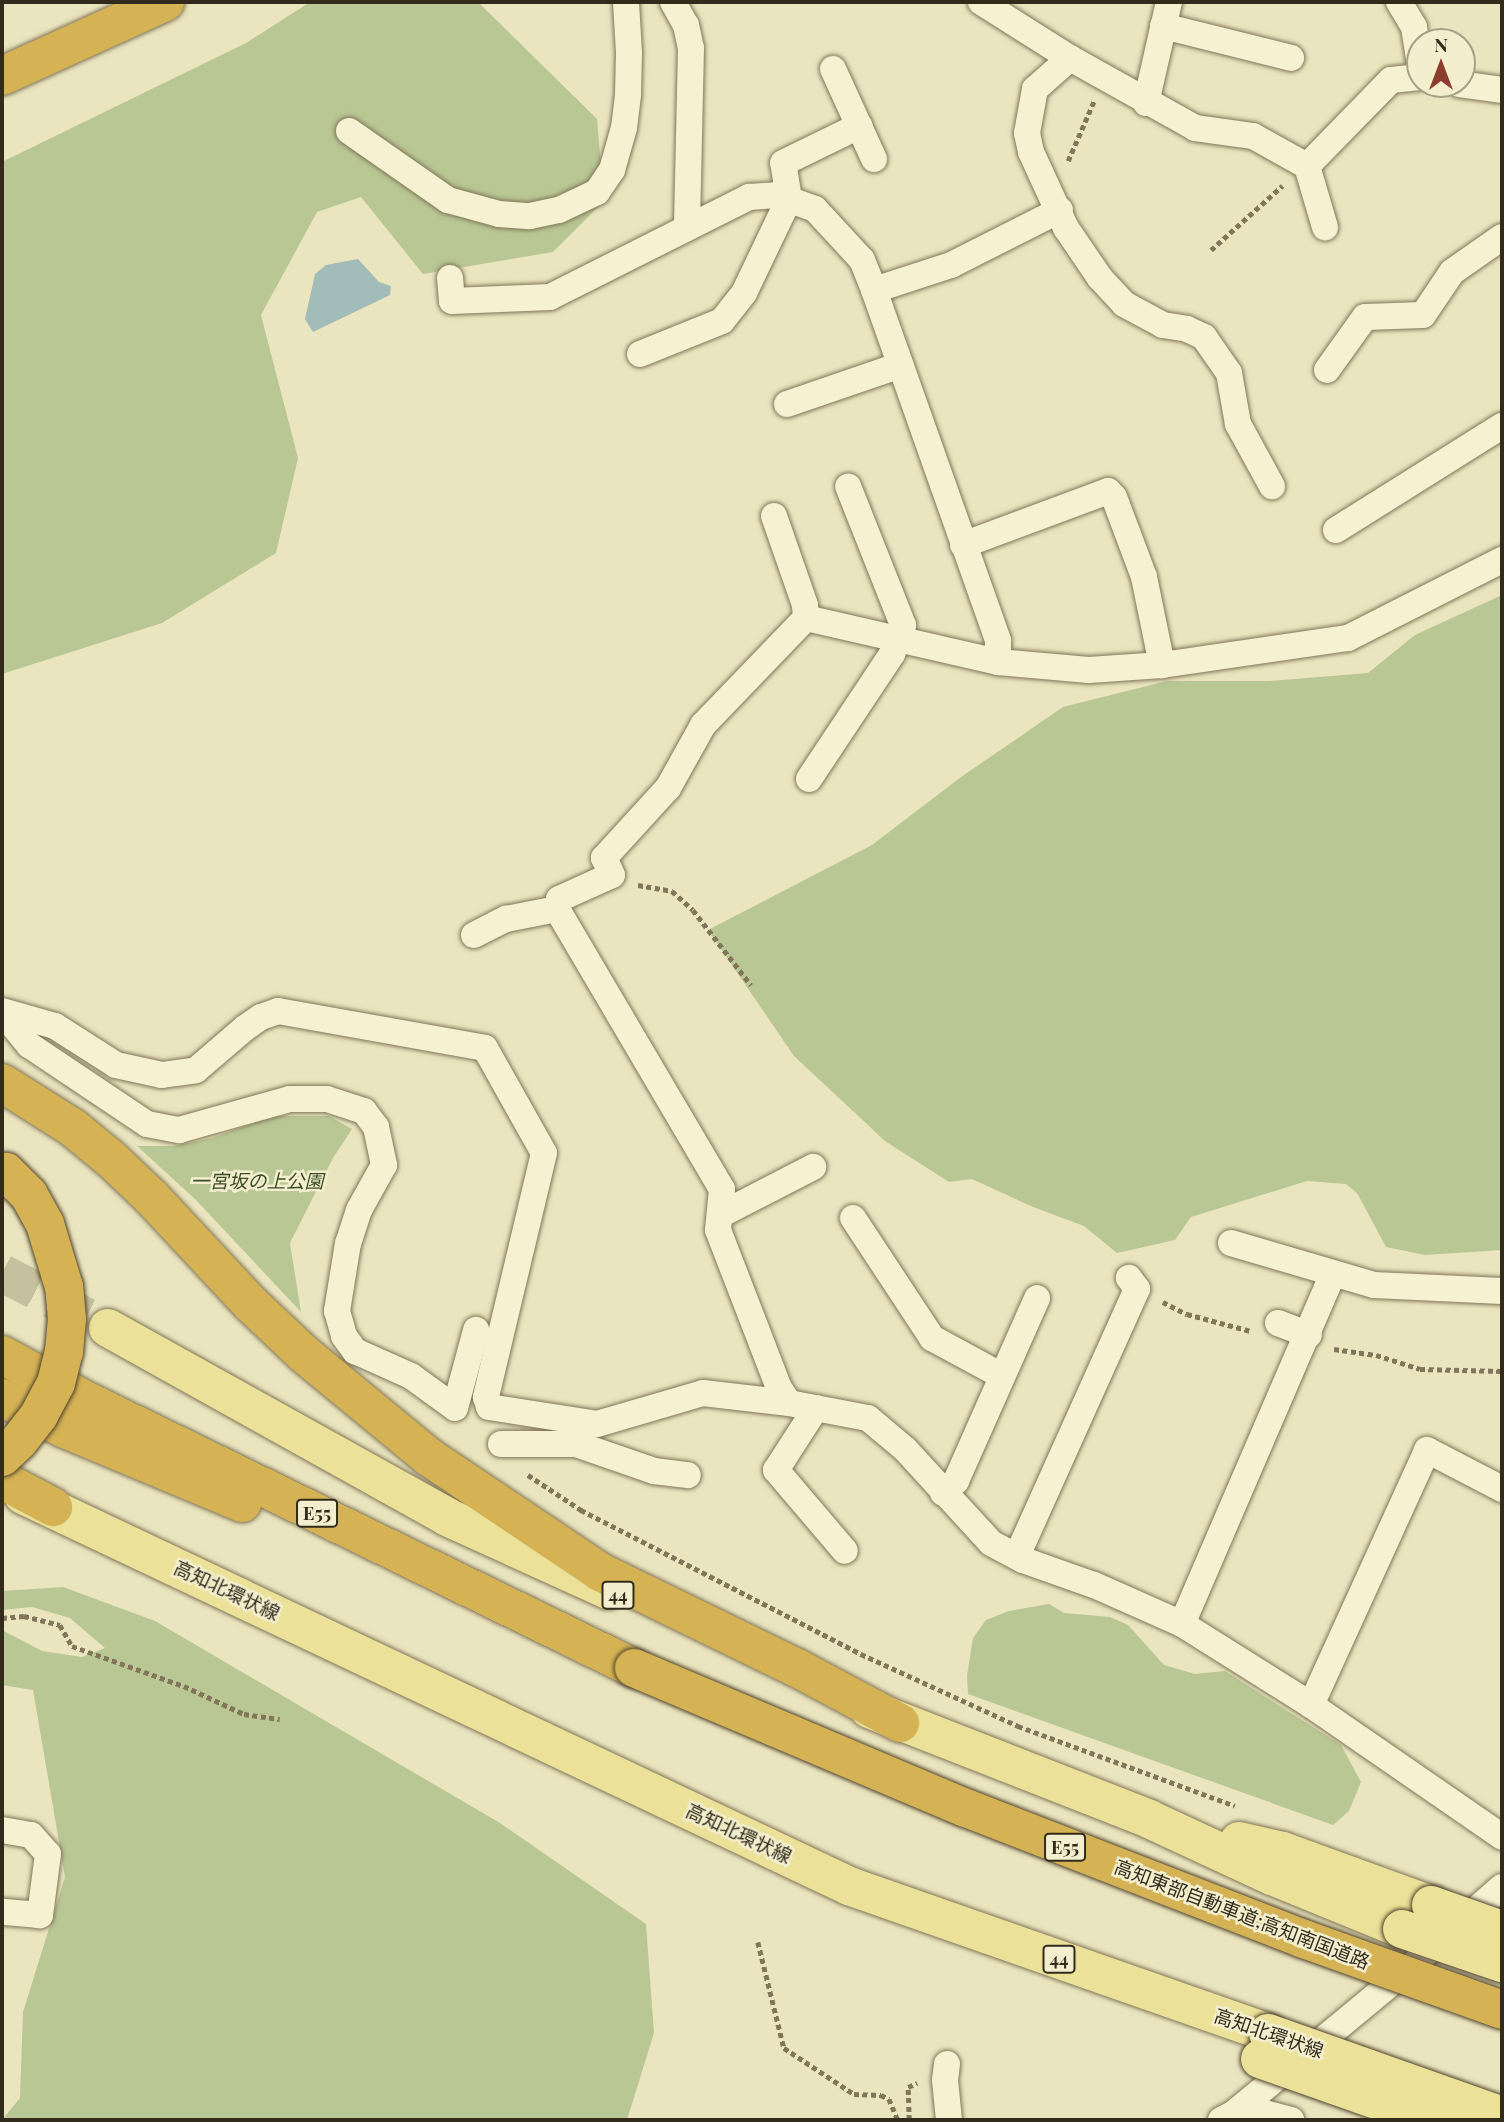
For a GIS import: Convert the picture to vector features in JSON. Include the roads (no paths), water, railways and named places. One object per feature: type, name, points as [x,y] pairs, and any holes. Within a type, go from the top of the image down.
[{"type":"highway","points":[[2,76],[165,2]]},
{"type":"highway","points":[[2,1083],[72,1127],[111,1159],[152,1198],[251,1304],[304,1354],[429,1457],[600,1572],[797,1668],[900,1723]]},
{"type":"highway","points":[[2,1457],[19,1441],[39,1415],[56,1383],[64,1352],[67,1319],[62,1277],[46,1224],[29,1195],[4,1170]]},
{"type":"highway","name":"E55","points":[[2,1355],[89,1402],[634,1668]]},
{"type":"highway","name":"E55","points":[[2,1398],[65,1429],[634,1668]]},
{"type":"highway","points":[[2,1480],[53,1507]]},
{"type":"highway","name":"高知東部自動車道;高知南国道路","points":[[634,1668],[966,1808],[1304,1939],[1502,2010]]},
{"type":"main road","name":"44","points":[[108,1328],[447,1517],[900,1723],[1149,1819],[1272,1875],[1416,1917],[1502,1963]]},
{"type":"main road","name":"高知北環状線","points":[[2,1487],[53,1507],[849,1886],[1264,2046],[1502,2116]]},
{"type":"main road","points":[[1416,1917],[1502,1930]]},
{"type":"main road","points":[[1264,2046],[1433,2120]]},
{"type":"street","points":[[348,131],[448,200],[499,214],[530,216],[559,210],[597,192],[612,170],[624,128],[628,94],[626,2]]},
{"type":"street","points":[[673,2],[686,24],[691,48],[687,228]]},
{"type":"street","points":[[981,2],[1146,103],[1195,128],[1253,136],[1307,166],[1325,226]]},
{"type":"street","points":[[1399,2],[1414,28]]},
{"type":"street","points":[[1146,103],[1166,14],[1291,58]]},
{"type":"street","points":[[1070,58],[1035,89],[1029,109],[1027,133],[1031,152],[1066,228],[1093,268],[1124,304],[1163,325],[1187,329],[1204,337],[1229,373],[1238,424],[1272,486]]},
{"type":"street","points":[[833,69],[874,159]]},
{"type":"street","points":[[1307,166],[1391,80],[1406,78]]},
{"type":"street","points":[[1476,86],[1502,90]]},
{"type":"street","points":[[640,354],[722,321],[744,293],[789,200],[783,163],[859,126]]},
{"type":"street","points":[[450,278],[452,301],[550,297],[749,197],[776,195],[815,208],[862,260],[998,641],[998,662]]},
{"type":"street","points":[[874,290],[951,265],[1056,203]]},
{"type":"street","points":[[1327,370],[1365,317],[1423,315],[1452,272],[1502,237]]},
{"type":"street","points":[[787,404],[901,365]]},
{"type":"street","points":[[1336,530],[1502,426]]},
{"type":"street","points":[[809,779],[900,637],[903,625],[849,486]]},
{"type":"street","points":[[963,545],[1108,491],[1114,497],[1144,578],[1162,665]]},
{"type":"street","points":[[774,516],[805,605],[806,618],[703,725],[668,788],[604,858],[612,875],[559,899],[557,909],[722,1189],[718,1230],[779,1388],[789,1403]]},
{"type":"street","points":[[806,618],[900,637],[998,662],[1089,670],[1162,665],[1348,638],[1502,560]]},
{"type":"street","points":[[474,935],[506,919],[557,909]]},
{"type":"street","points":[[2,1012],[55,1026],[117,1065],[162,1075],[196,1070],[245,1028],[278,1011],[485,1048],[544,1153],[486,1397],[489,1407],[578,1434],[654,1471],[688,1475]]},
{"type":"street","points":[[2,1012],[29,1045],[147,1124],[179,1130],[290,1099],[327,1099],[364,1111],[376,1127],[384,1165],[359,1210],[348,1243],[337,1311],[344,1336],[355,1351],[411,1376],[454,1408],[476,1330]]},
{"type":"street","points":[[720,1215],[813,1167]]},
{"type":"street","points":[[853,1218],[932,1338],[1002,1376]]},
{"type":"street","points":[[1231,1243],[1333,1275],[1374,1284],[1502,1291]]},
{"type":"street","points":[[1182,1624],[1333,1275]]},
{"type":"street","points":[[1017,1556],[1133,1284]]},
{"type":"street","points":[[943,1493],[956,1481],[1037,1298]]},
{"type":"street","points":[[1278,1323],[1309,1335]]},
{"type":"street","points":[[501,1444],[578,1434],[597,1424],[702,1393],[789,1403],[868,1418],[905,1449],[991,1543],[1182,1624],[1311,1705],[1502,1837]]},
{"type":"street","points":[[816,1408],[776,1470],[845,1551]]},
{"type":"street","points":[[1311,1705],[1427,1450],[1502,1489]]},
{"type":"street","points":[[2,1830],[31,1835],[48,1854],[40,1915],[2,1912]]},
{"type":"street","points":[[1232,2113],[1502,1886]]},
{"type":"street","points":[[947,2064],[945,2080],[949,2120]]},
{"type":"street","points":[[1232,2113],[1291,2120]]},
{"type":"water","points":[[358,259],[379,282],[391,286],[390,295],[313,332],[305,319],[315,274],[326,265]]},
{"type":"tunnel","points":[[2,1273],[108,1328]]},
{"type":"park label","name":"一宮坂の上公園","points":[[257,1181]]}]
